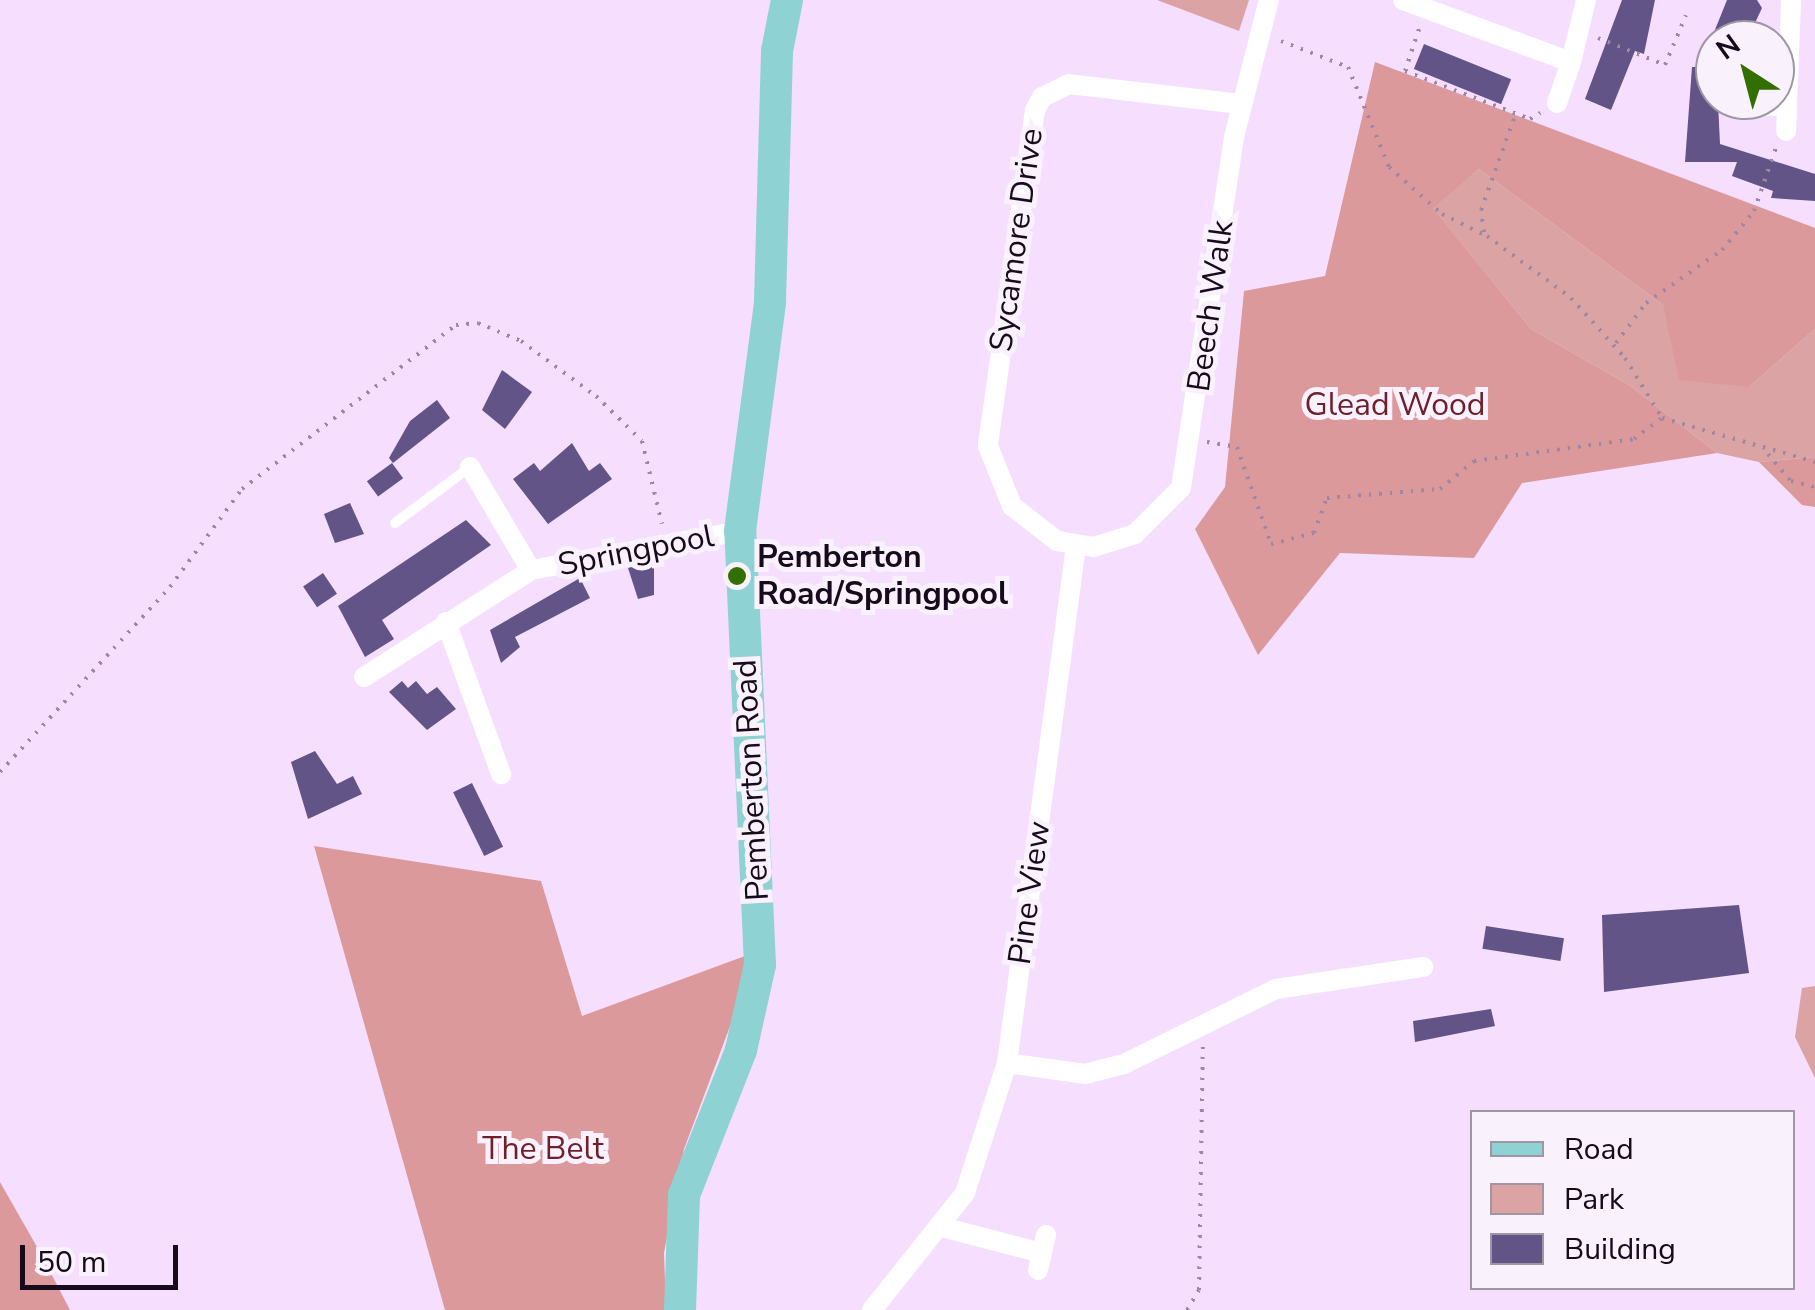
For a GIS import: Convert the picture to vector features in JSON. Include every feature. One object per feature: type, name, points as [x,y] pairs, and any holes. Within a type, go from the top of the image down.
[{"type":"main road","name":"Pemberton Road","points":[[680,1310],[684,1196],[741,1050],[760,966],[740,532],[770,302],[776,68],[787,0]]},
{"type":"street","name":"Beech Walk","points":[[1076,546],[1115,542],[1154,520],[1181,488],[1192,439],[1241,104],[1269,0]]},
{"type":"street","points":[[1403,0],[1571,62]]},
{"type":"street","points":[[1557,103],[1586,0]]},
{"type":"street","name":"Sycamore Drive","points":[[1076,546],[1040,532],[1012,506],[988,446],[1035,110],[1042,96],[1069,84],[1241,104]]},
{"type":"street","points":[[1786,120],[1786,131]]},
{"type":"street","name":"Springpool","points":[[470,467],[531,570]]},
{"type":"street","name":"Springpool","points":[[364,677],[531,570],[740,532]]},
{"type":"street","name":"Pine View","points":[[872,1310],[942,1227],[979,1166],[1007,1063],[1076,546]]},
{"type":"street","points":[[446,622],[501,774]]},
{"type":"street","points":[[1007,1063],[1085,1074],[1124,1064],[1239,1002],[1321,978],[1423,967]]},
{"type":"street","points":[[942,1227],[1042,1253]]},
{"type":"lane","points":[[394,523],[470,467]]},
{"type":"path","points":[[1426,8],[1405,71],[1530,119],[1557,103]]},
{"type":"path","points":[[1580,30],[1665,65],[1686,15]]},
{"type":"path","points":[[1258,34],[1348,67],[1389,167],[1442,214],[1487,236],[1571,298],[1615,345],[1662,418],[1768,454],[1815,462]]},
{"type":"path","points":[[1487,236],[1481,210],[1516,114]]},
{"type":"path","points":[[1615,345],[1646,303],[1722,250],[1754,211],[1786,131]]},
{"type":"path","points":[[0,772],[170,586],[242,488],[456,325],[478,323],[520,341],[642,441],[664,546]]},
{"type":"path","points":[[1192,439],[1237,447],[1254,512],[1272,544],[1314,533],[1328,498],[1440,488],[1474,461],[1634,439],[1662,418]]},
{"type":"path","points":[[1768,454],[1790,481],[1815,487]]},
{"type":"path","points":[[1187,1310],[1200,1290],[1203,1022]]},
{"type":"green space","points":[[1157,0],[1249,0],[1239,31]]},
{"type":"green space","name":"Glead Wood","points":[[1375,62],[1815,228],[1815,329],[1749,387],[1679,380],[1663,305],[1479,169],[1433,208],[1531,329],[1629,385],[1717,453],[1522,483],[1474,558],[1340,553],[1258,655],[1195,529],[1225,487],[1244,291],[1325,276]]},
{"type":"green space","points":[[1479,169],[1663,305],[1749,387],[1815,329],[1815,457],[1759,462],[1717,453],[1629,385],[1531,329],[1432,207]]},
{"type":"green space","points":[[1815,457],[1815,507],[1802,505],[1759,462]]},
{"type":"green space","name":"The Belt","points":[[314,846],[541,881],[582,1016],[745,956],[741,997],[684,1149],[664,1253],[666,1310],[445,1310]]},
{"type":"green space","points":[[1815,986],[1815,1078],[1795,1037],[1802,988]]},
{"type":"green space","points":[[0,1182],[41,1254],[70,1310],[0,1310]]},
{"type":"building","points":[[1622,0],[1655,0],[1644,54],[1635,51],[1611,110],[1585,99]]},
{"type":"building","points":[[1727,0],[1757,0],[1762,8],[1756,20],[1719,20]]},
{"type":"building","points":[[1424,44],[1511,79],[1501,104],[1414,69]]},
{"type":"building","points":[[1692,67],[1695,120],[1719,120],[1720,144],[1815,174],[1815,201],[1771,198],[1773,191],[1732,176],[1737,162],[1685,162]]},
{"type":"building","points":[[502,370],[532,392],[505,429],[482,410]]},
{"type":"building","points":[[437,400],[450,418],[393,463],[389,458],[410,421]]},
{"type":"building","points":[[572,443],[589,471],[600,463],[612,479],[548,524],[513,479],[534,463],[540,471]]},
{"type":"building","points":[[392,463],[403,478],[378,497],[367,481]]},
{"type":"building","points":[[350,503],[364,534],[335,543],[324,514]]},
{"type":"building","points":[[466,520],[491,545],[382,620],[394,639],[365,657],[338,606]]},
{"type":"building","points":[[654,561],[654,595],[638,599],[628,568]]},
{"type":"building","points":[[323,573],[337,594],[317,607],[303,586]]},
{"type":"building","points":[[580,578],[590,598],[515,637],[520,647],[501,663],[490,630]]},
{"type":"building","points":[[402,681],[408,688],[416,681],[427,694],[437,687],[456,709],[427,730],[389,692]]},
{"type":"building","points":[[315,751],[337,784],[353,776],[362,794],[308,819],[291,762]]},
{"type":"building","points":[[472,783],[503,847],[484,856],[453,792]]},
{"type":"building","points":[[1739,905],[1749,973],[1604,992],[1602,915]]},
{"type":"building","points":[[1486,926],[1564,938],[1560,961],[1482,949]]},
{"type":"building","points":[[1491,1009],[1495,1026],[1415,1042],[1413,1021]]},
{"type":"place","name":"Pemberton Road/Springpool","points":[[737,576]]}]
